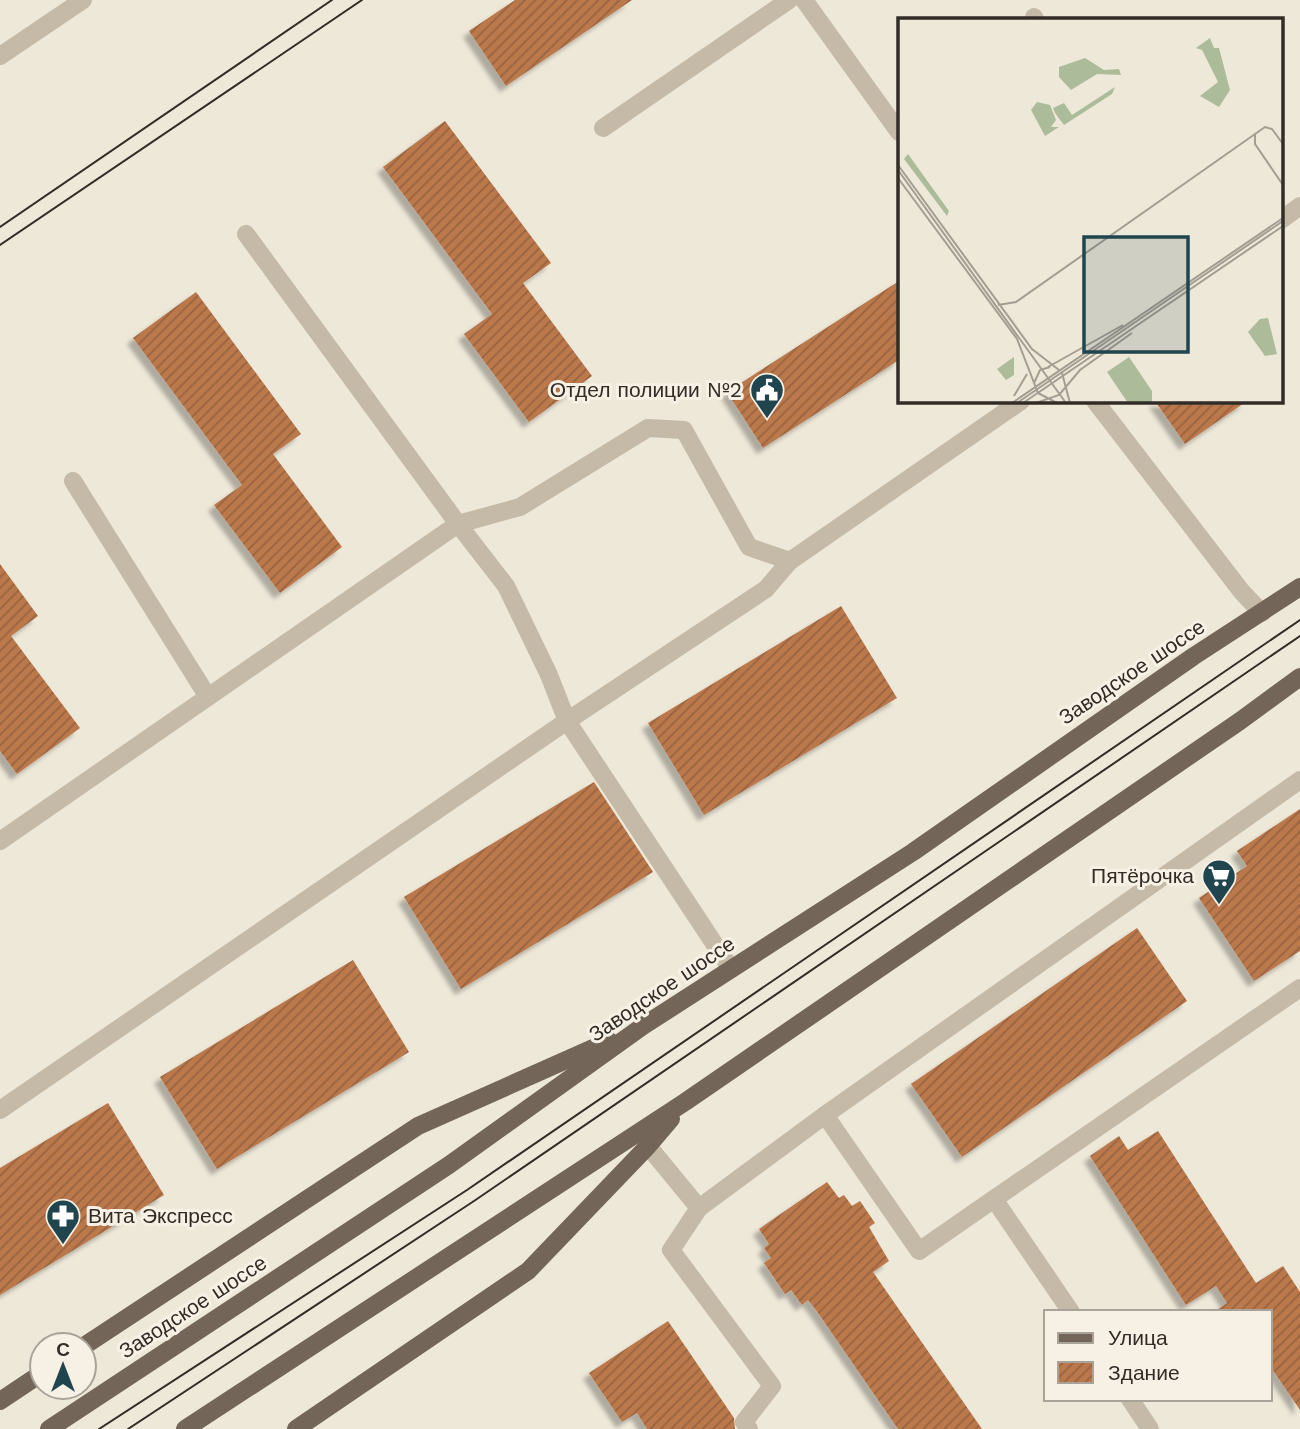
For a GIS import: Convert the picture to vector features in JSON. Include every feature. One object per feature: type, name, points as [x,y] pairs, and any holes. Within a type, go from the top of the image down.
[{"type":"main road","name":"Заводское шоссе","points":[[49,1429],[449,1165],[643,1026],[913,852],[1194,656],[1300,587]]},
{"type":"main road","points":[[186,1429],[685,1102],[1240,722],[1300,677]]},
{"type":"main road","points":[[98,1337],[418,1126],[643,1026]]},
{"type":"main road","points":[[296,1429],[528,1271],[648,1146],[685,1102]]},
{"type":"main road","points":[[0,1401],[28,1382]]},
{"type":"lane","points":[[0,56],[83,0]]},
{"type":"lane","points":[[603,128],[789,0]]},
{"type":"lane","points":[[804,0],[898,131]]},
{"type":"lane","points":[[1282,219],[1300,206]]},
{"type":"lane","points":[[246,234],[506,586],[549,675],[567,721],[732,969]]},
{"type":"lane","points":[[0,1110],[567,721],[766,589],[790,561],[1020,402]]},
{"type":"lane","points":[[1096,402],[1242,592],[1262,613]]},
{"type":"lane","points":[[0,841],[458,524],[520,507],[648,428],[684,430],[748,547],[790,561]]},
{"type":"lane","points":[[73,481],[208,697]]},
{"type":"lane","points":[[749,1429],[744,1422],[772,1386],[671,1250],[699,1208],[825,1115],[1296,790]]},
{"type":"lane","points":[[825,1115],[919,1251],[1300,988]]},
{"type":"lane","points":[[648,1146],[699,1208]]},
{"type":"lane","points":[[994,1199],[1070,1310]]},
{"type":"lane","points":[[1131,1401],[1150,1429]]},
{"type":"building","points":[[515,0],[632,0],[506,86],[469,31]]},
{"type":"building","points":[[445,121],[551,263],[523,283],[592,376],[529,422],[464,334],[492,314],[383,167]]},
{"type":"building","points":[[898,282],[898,361],[763,448],[727,392]]},
{"type":"building","points":[[196,292],[301,434],[273,454],[342,547],[280,593],[214,505],[242,485],[133,338]]},
{"type":"building","points":[[1156,402],[1246,402],[1185,444]]},
{"type":"building","points":[[0,564],[38,616],[11,636],[80,728],[17,774],[0,751]]},
{"type":"building","points":[[841,606],[897,698],[704,815],[648,723]]},
{"type":"building","points":[[594,782],[653,872],[461,989],[404,897]]},
{"type":"building","points":[[1300,809],[1300,951],[1254,981],[1199,898],[1247,866],[1237,851]]},
{"type":"building","points":[[1137,928],[1187,1001],[962,1157],[911,1084]]},
{"type":"building","points":[[353,960],[409,1052],[217,1169],[160,1077]]},
{"type":"building","points":[[108,1103],[164,1195],[0,1295],[0,1168]]},
{"type":"building","points":[[1158,1131],[1256,1283],[1283,1266],[1300,1292],[1300,1410],[1272,1369],[1272,1310],[1217,1310],[1227,1303],[1216,1286],[1186,1305],[1090,1156],[1119,1136],[1128,1150]]},
{"type":"building","points":[[827,1182],[839,1198],[844,1195],[852,1206],[860,1201],[875,1223],[869,1227],[889,1261],[873,1272],[982,1429],[898,1429],[808,1300],[802,1305],[791,1290],[785,1294],[764,1263],[771,1258],[764,1248],[769,1244],[759,1229]]},
{"type":"building","points":[[668,1321],[734,1418],[735,1429],[647,1429],[637,1413],[622,1422],[589,1373]]},
{"type":"tram line","points":[[0,227],[332,0]]},
{"type":"tram line","points":[[0,245],[362,0]]},
{"type":"tram line","points":[[99,1429],[467,1190],[1300,620]]},
{"type":"tram line","points":[[128,1429],[474,1201],[1300,636]]},
{"type":"place","name":"Отдел полиции №2","points":[[767,420]]},
{"type":"place","name":"Пятёрочка","points":[[1219,906]]},
{"type":"place","name":"Вита Экспресс","points":[[63,1246]]}]
